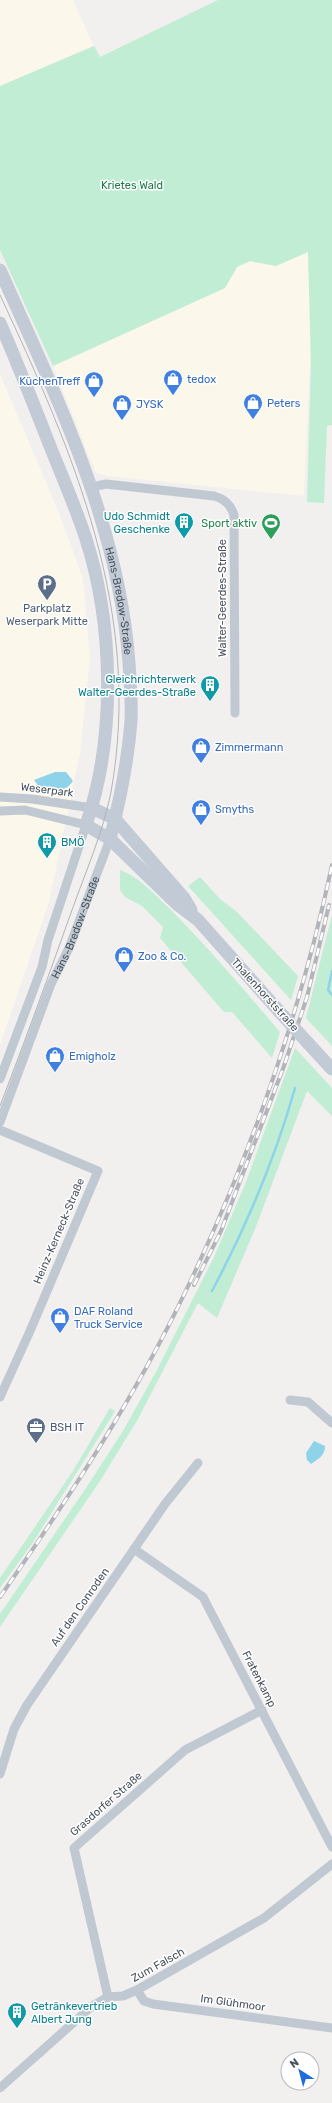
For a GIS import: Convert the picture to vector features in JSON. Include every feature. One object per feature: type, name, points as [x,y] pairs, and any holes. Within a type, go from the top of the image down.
[{"type":"main road","name":"Hans-Bredow-Straße","points":[[0,270],[57,397],[92,488],[105,528],[119,586],[129,661],[131,720],[126,762],[110,839]]},
{"type":"main road","name":"Hans-Bredow-Straße","points":[[0,323],[85,537],[100,601],[106,648],[106,717],[102,757],[92,808],[86,825]]},
{"type":"main road","points":[[92,808],[115,818]]},
{"type":"main road","name":"Thalenhorststraße","points":[[115,818],[184,898],[198,920],[332,1069]]},
{"type":"main road","name":"Thalenhorststraße","points":[[86,825],[110,839],[177,904],[198,920]]},
{"type":"street","name":"Walter-Geerdes-Straße","points":[[92,488],[106,484],[214,496],[224,500],[231,508],[234,515],[235,713]]},
{"type":"street","name":"Weserpark","points":[[0,797],[32,798],[92,808]]},
{"type":"street","name":"Weserpark","points":[[0,811],[25,810],[86,825]]},
{"type":"street","name":"Hans-Bredow-Straße","points":[[0,1079],[42,967],[48,940],[86,825]]},
{"type":"street","name":"Hans-Bredow-Straße","points":[[0,1122],[51,984],[69,948],[110,839]]},
{"type":"street","name":"Heinz-Kerneck-Straße","points":[[0,1130],[98,1171],[30,1331],[0,1397]]},
{"type":"street","points":[[290,1400],[308,1402],[332,1423]]},
{"type":"street","name":"Auf den Conroden","points":[[0,1774],[14,1729],[27,1705],[164,1504],[198,1463]]},
{"type":"street","name":"Fratenkamp","points":[[134,1549],[203,1597],[332,1847]]},
{"type":"street","name":"Grasdorfer Straße","points":[[108,1997],[74,1848],[185,1750],[262,1710]]},
{"type":"street","name":"Zum Falsch","points":[[0,2088],[91,2007],[108,1997],[123,1996],[137,1990],[264,1918],[332,1864]]},
{"type":"street","name":"Im Glühmoor","points":[[137,1990],[144,2001],[153,2004],[332,2028]]},
{"type":"shaded area","points":[[0,0],[73,0],[94,46],[0,86]]},
{"type":"shaded area","points":[[308,251],[311,340],[304,496],[107,476],[96,473],[53,366],[225,288],[237,267],[250,261],[276,266]]},
{"type":"shaded area","points":[[0,374],[57,508],[83,578],[90,658],[80,754],[49,902],[0,1045]]},
{"type":"green space","name":"Krietes Wald","points":[[218,0],[332,0],[332,425],[327,426],[324,503],[307,502],[311,364],[308,252],[276,266],[250,261],[237,267],[225,288],[53,366],[0,250],[0,86],[94,46],[100,57]]},
{"type":"green space","points":[[120,870],[140,881],[183,922],[212,953],[280,1032],[272,1058],[232,1012],[224,1012],[160,938],[163,927],[142,906],[125,897],[120,890]]},
{"type":"green space","points":[[200,877],[221,900],[236,911],[298,976],[291,1000],[188,886]]},
{"type":"green space","points":[[332,915],[332,1046],[306,1018]]},
{"type":"green space","points":[[295,1048],[332,1088],[332,1116],[307,1091],[255,1229],[217,1318],[198,1303],[138,1419],[100,1481],[0,1627],[0,1614],[123,1431],[157,1370],[214,1257],[246,1182]]},
{"type":"green space","points":[[110,1408],[115,1411],[32,1544],[0,1588],[0,1578],[73,1471]]},
{"type":"water","points":[[55,772],[66,772],[73,781],[66,788],[54,791],[40,788],[34,780]]},
{"type":"water","points":[[314,1441],[325,1446],[325,1449],[321,1457],[311,1464],[307,1460],[306,1453]]},
{"type":"waterway","points":[[332,971],[328,990],[332,995]]},
{"type":"waterway","points":[[212,1291],[225,1267],[259,1192],[269,1167],[295,1088]]},
{"type":"tram line","points":[[0,295],[53,414],[76,475],[95,536],[109,598],[118,661],[118,725],[108,807],[94,851],[0,1106]]},
{"type":"railway","points":[[0,1597],[70,1494],[114,1423],[156,1350],[200,1260],[247,1150],[286,1038],[319,923],[332,865]]},
{"type":"railway","points":[[194,1285],[221,1231],[284,1066],[307,997],[329,905]]},
{"type":"place","name":"tedox","points":[[173,396]]},
{"type":"place","name":"KüchenTreff","points":[[94,398]]},
{"type":"place","name":"Peters","points":[[253,420]]},
{"type":"place","name":"JYSK","points":[[122,421]]},
{"type":"place","name":"Udo Schmidt Geschenke","points":[[184,539]]},
{"type":"place","name":"Sport aktiv","points":[[271,540]]},
{"type":"place","name":"Parkplatz Weserpark Mitte","points":[[47,601]]},
{"type":"place","name":"Gleichrichterwerk Walter-Geerdes-Straße","points":[[210,702]]},
{"type":"place","name":"Zimmermann","points":[[201,764]]},
{"type":"place","name":"Smyths","points":[[201,826]]},
{"type":"place","name":"BMÖ","points":[[47,859]]},
{"type":"place","name":"Zoo & Co.","points":[[124,973]]},
{"type":"place","name":"Emigholz","points":[[55,1073]]},
{"type":"place","name":"DAF Roland Truck Service","points":[[60,1334]]},
{"type":"place","name":"BSH IT","points":[[36,1444]]},
{"type":"place","name":"Getränkevertrieb Albert Jung","points":[[17,2029]]}]
